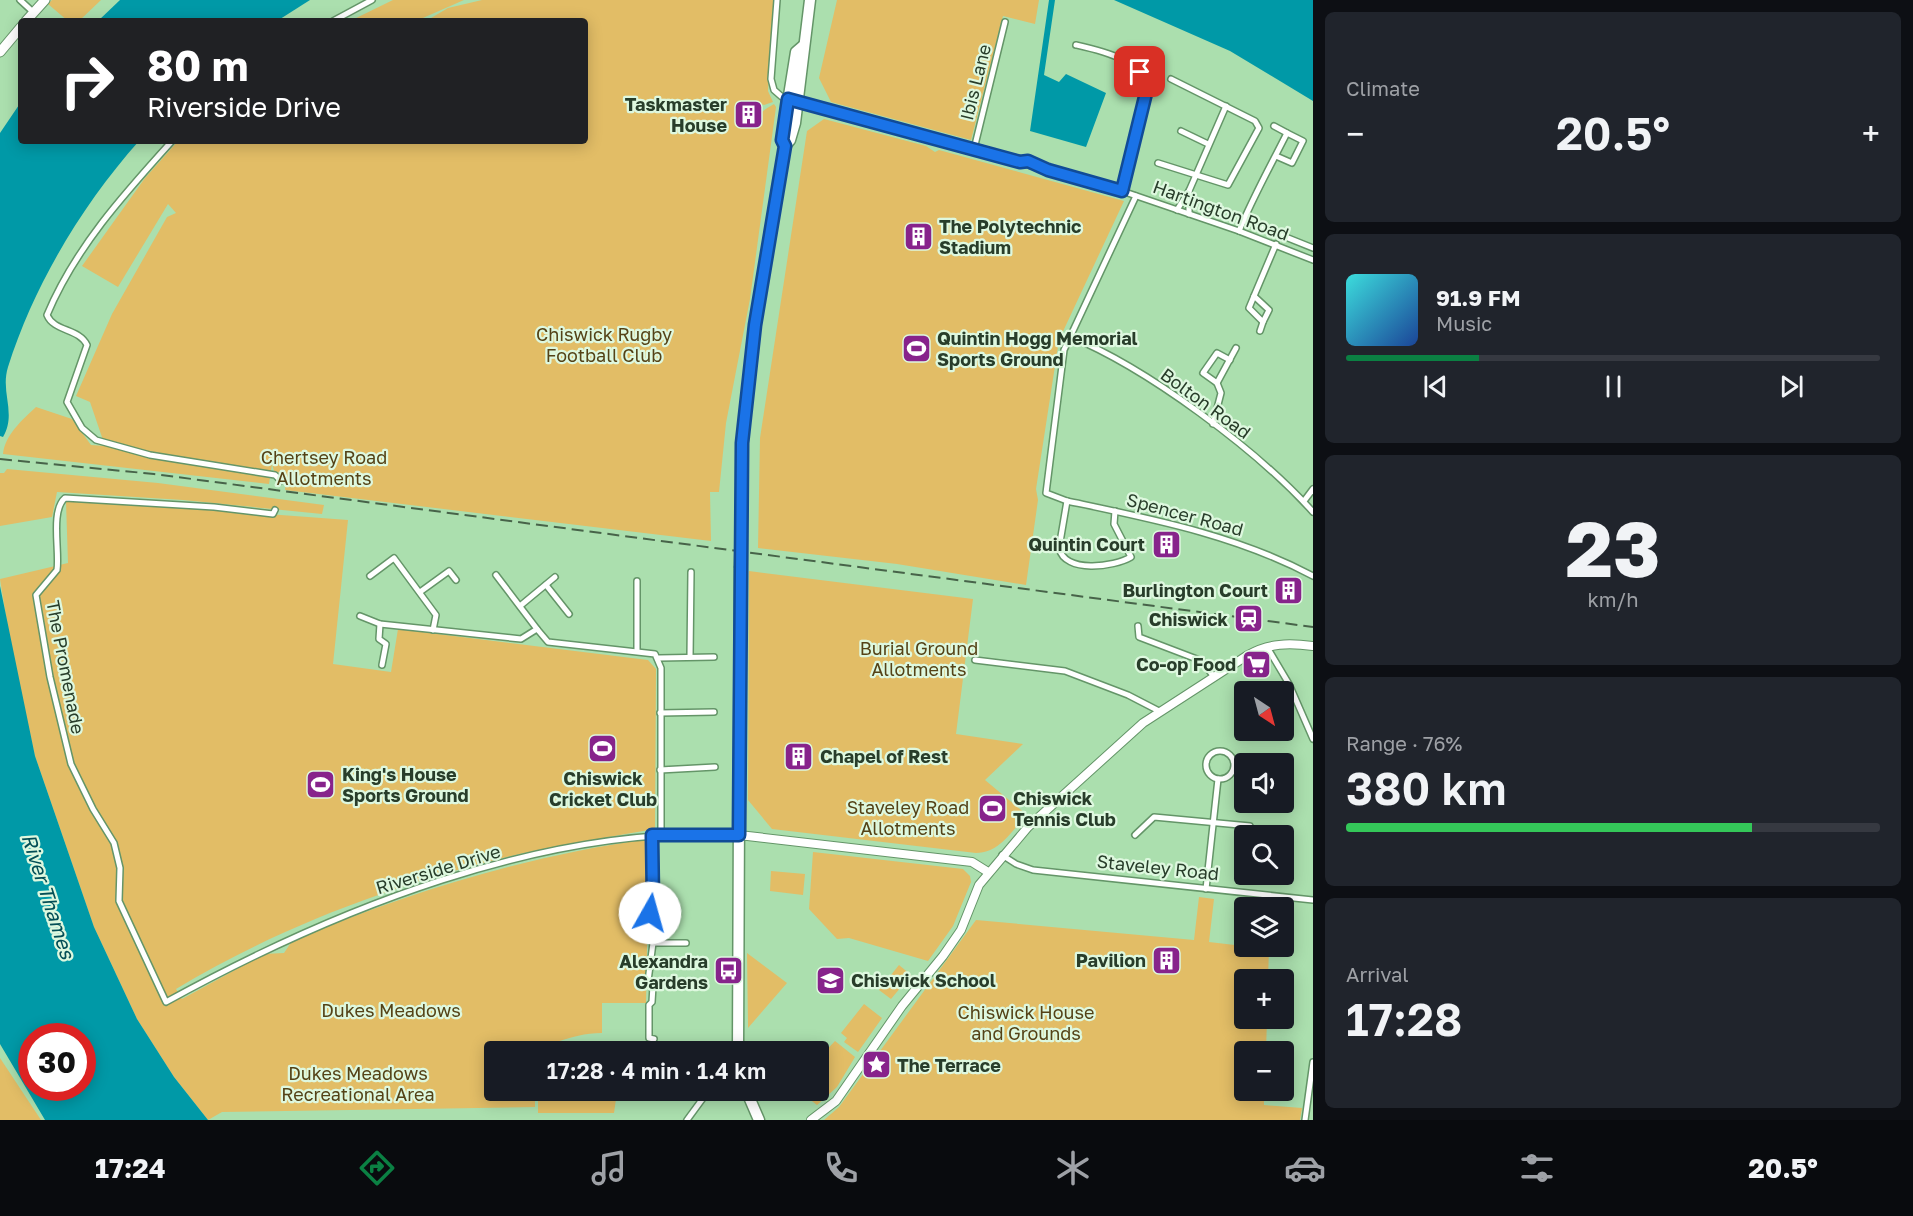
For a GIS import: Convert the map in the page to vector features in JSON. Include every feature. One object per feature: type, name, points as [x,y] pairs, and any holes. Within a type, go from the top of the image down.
[{"type":"highway","points":[[738,1041],[742,443],[755,325],[785,146],[782,140],[793,101],[796,52],[803,46],[810,0]]},
{"type":"highway","points":[[751,1101],[759,1120]]},
{"type":"main road","points":[[28,18],[45,0]]},
{"type":"main road","points":[[0,52],[18,31]]},
{"type":"street","points":[[20,0],[33,12]]},
{"type":"street","points":[[339,18],[372,0]]},
{"type":"street","points":[[777,0],[772,84],[777,93],[793,101]]},
{"type":"street","name":"Ibis Lane","points":[[974,149],[1005,22]]},
{"type":"street","points":[[1076,45],[1085,43],[1133,65],[1146,83],[1146,93],[1122,191]]},
{"type":"street","points":[[1158,163],[1224,185],[1232,183],[1259,128],[1255,121],[1171,79]]},
{"type":"street","name":"Hartington Road","points":[[793,101],[1122,191],[1276,244],[1313,260]]},
{"type":"street","points":[[1177,210],[1189,191],[1226,106]]},
{"type":"street","points":[[1274,126],[1301,140],[1303,144],[1292,163],[1275,156]]},
{"type":"street","points":[[1181,131],[1208,144]]},
{"type":"street","points":[[1239,231],[1287,133]]},
{"type":"street","points":[[168,144],[122,197],[67,271],[47,315],[52,324],[79,336],[87,345],[67,402],[82,428],[96,440],[150,455],[275,475],[281,481]]},
{"type":"street","points":[[1189,191],[1189,214]]},
{"type":"street","points":[[1069,336],[1136,196]]},
{"type":"street","points":[[1244,219],[1313,248]]},
{"type":"street","points":[[1263,322],[1249,308],[1276,244]]},
{"type":"street","points":[[1254,296],[1269,310],[1260,332]]},
{"type":"street","name":"Bolton Road","points":[[1069,336],[1153,382],[1213,424],[1304,501],[1313,512]]},
{"type":"street","name":"Spencer Road","points":[[1069,336],[1064,350],[1046,494],[1067,501],[1201,531],[1241,544],[1313,576]]},
{"type":"street","points":[[1217,382],[1236,348]]},
{"type":"street","points":[[1213,424],[1221,393],[1217,382],[1203,373],[1217,353],[1230,360]]},
{"type":"street","points":[[1304,501],[1313,489]]},
{"type":"street","name":"The Promenade","points":[[166,1002],[119,901],[120,868],[114,843],[93,809],[71,764],[50,677],[36,595],[57,570],[57,515],[61,502],[65,498],[274,512]]},
{"type":"street","points":[[1067,501],[1059,548],[1064,559],[1103,567],[1120,563],[1131,557],[1114,524],[1115,511]]},
{"type":"street","points":[[370,576],[394,558],[436,615],[433,630]]},
{"type":"street","points":[[420,592],[449,571],[456,580]]},
{"type":"street","points":[[690,657],[691,572]]},
{"type":"street","points":[[496,575],[548,642],[637,651],[655,654],[659,658],[714,657]]},
{"type":"street","points":[[520,606],[555,577]]},
{"type":"street","points":[[637,651],[638,581]]},
{"type":"street","points":[[546,585],[569,614]]},
{"type":"street","points":[[360,616],[380,624],[521,639],[537,629]]},
{"type":"street","points":[[380,624],[379,639],[386,644],[382,665]]},
{"type":"street","points":[[1138,626],[1139,637],[1202,661],[1214,678]]},
{"type":"street","points":[[811,1120],[836,1101],[902,1006],[953,943],[961,930],[972,896],[988,872],[1067,789],[1159,711],[1248,655],[1267,646],[1282,644],[1313,646]]},
{"type":"street","points":[[1267,646],[1293,692],[1313,739]]},
{"type":"street","points":[[659,658],[661,834]]},
{"type":"street","points":[[975,660],[1065,671],[1128,695],[1159,711]]},
{"type":"street","points":[[660,713],[714,712]]},
{"type":"street","points":[[1221,751],[1230,754],[1234,766],[1227,777],[1218,779],[1210,774],[1207,766],[1209,757],[1221,751]]},
{"type":"street","points":[[660,770],[715,767]]},
{"type":"street","points":[[1206,890],[1218,779]]},
{"type":"street","points":[[1135,835],[1154,817],[1238,825]]},
{"type":"street","name":"Riverside Drive","points":[[166,1002],[277,943],[414,890],[578,845],[661,834],[739,835]]},
{"type":"street","points":[[652,835],[653,901],[650,904],[649,930],[653,935],[653,943],[648,981],[653,986],[652,1002],[649,1005],[649,1038],[654,1039]]},
{"type":"street","points":[[739,835],[972,862],[988,872]]},
{"type":"street","name":"Staveley Road","points":[[1002,855],[1016,864],[1033,870],[1313,900]]},
{"type":"street","points":[[653,943],[686,943]]},
{"type":"street","points":[[1305,1120],[1313,1062]]},
{"type":"street","points":[[687,1120],[701,1101]]},
{"type":"green space","points":[[52,0],[101,0],[82,18],[64,18],[48,4]]},
{"type":"green space","points":[[393,0],[464,0],[423,18],[356,18]]},
{"type":"green space","points":[[482,0],[774,0],[768,91],[773,102],[764,105],[755,102],[735,115],[740,127],[774,104],[776,107],[750,299],[726,423],[719,492],[710,492],[711,541],[285,490],[287,475],[274,471],[272,464],[269,484],[3,454],[11,434],[36,407],[72,419],[91,445],[105,446],[90,402],[76,396],[112,314],[167,217],[176,213],[168,204],[118,287],[82,266],[145,178],[175,144],[588,144],[588,18],[431,18],[448,8]]},
{"type":"green space","points":[[837,0],[1039,0],[1035,24],[1003,16],[971,140],[831,102],[819,78]]},
{"type":"green space","name":"Quintin Hogg Memorial Sports Ground","points":[[824,119],[926,146],[935,152],[939,150],[1124,201],[1059,340],[1036,489],[1038,500],[1026,585],[897,564],[758,548],[760,438],[807,131]]},
{"type":"green space","points":[[7,469],[158,483],[324,505],[322,514],[183,500],[57,492],[52,517],[0,526],[0,473],[4,473]]},
{"type":"green space","points":[[73,499],[118,505],[149,505],[348,520],[333,664],[391,672],[398,629],[648,660],[656,669],[655,829],[538,850],[398,888],[306,923],[218,965],[176,989],[182,999],[264,954],[284,953],[292,941],[379,907],[512,866],[557,855],[649,839],[646,1003],[602,1003],[602,1033],[587,1034],[560,1041],[484,1041],[484,1101],[535,1101],[535,1107],[222,1112],[208,1120],[174,1077],[137,1019],[94,927],[35,756],[11,648],[0,579],[68,563],[66,502]]},
{"type":"green space","points":[[749,571],[973,599],[956,734],[1023,744],[985,780],[1027,815],[1005,840],[992,849],[976,853],[772,829],[748,800]]},
{"type":"green space","points":[[813,852],[963,869],[970,876],[971,882],[953,926],[928,961],[849,938],[837,939],[809,909]]},
{"type":"green space","points":[[771,871],[805,874],[803,895],[770,891]]},
{"type":"green space","name":"Chiswick House and Grounds","points":[[1199,897],[1214,899],[1209,942],[1234,945],[1234,957],[1269,957],[1268,969],[1234,969],[1234,1029],[1267,1029],[1266,1041],[1234,1041],[1234,1101],[1264,1101],[1264,1105],[1302,1108],[1300,1120],[824,1120],[839,1107],[976,920],[1194,940]]},
{"type":"green space","points":[[747,953],[787,983],[748,1028],[748,1024]]},
{"type":"green space","points":[[899,965],[911,975],[891,999],[879,990]]},
{"type":"green space","points":[[864,1004],[882,1018],[858,1052],[844,1042],[847,1038],[841,1033]]},
{"type":"green space","points":[[835,1041],[855,1057],[837,1087],[829,1094],[829,1047]]},
{"type":"green space","points":[[0,1058],[18,1085],[18,1101],[28,1101],[41,1120],[0,1120]]},
{"type":"green space","points":[[538,1101],[616,1101],[614,1113],[538,1113]]},
{"type":"water","points":[[120,0],[310,0],[282,18],[101,18]]},
{"type":"water","points":[[1049,0],[1055,0],[1044,75],[1059,82],[1066,74],[1106,93],[1086,147],[1030,131]]},
{"type":"water","points":[[1114,0],[1313,0],[1313,101],[1230,51]]},
{"type":"water","points":[[18,106],[18,144],[136,144],[79,219],[31,306],[6,376],[9,420],[3,437],[0,436],[0,133]]},
{"type":"water","name":"River Thames","points":[[0,586],[35,756],[94,927],[137,1019],[174,1077],[208,1120],[45,1120],[34,1101],[96,1101],[96,1023],[18,1023],[18,1074],[0,1044]]},
{"type":"railway","points":[[0,459],[154,474],[1313,627]]},
{"type":"place","name":"Taskmaster House","points":[[748,114]]},
{"type":"place","name":"The Polytechnic Stadium","points":[[918,236]]},
{"type":"place","name":"Quintin Hogg Memorial Sports Ground","points":[[916,348]]},
{"type":"place","name":"Quintin Court","points":[[1166,544]]},
{"type":"place","name":"Burlington Court","points":[[1289,590]]},
{"type":"place","name":"Chiswick","points":[[1249,619]]},
{"type":"place","name":"Co-op Food","points":[[1257,664]]},
{"type":"place","name":"Chiswick Cricket Club","points":[[603,749]]},
{"type":"place","name":"Chapel of Rest","points":[[799,756]]},
{"type":"place","name":"King's House Sports Ground","points":[[321,784]]},
{"type":"place","name":"Chiswick Tennis Club","points":[[992,808]]},
{"type":"place","name":"Pavilion","points":[[1167,960]]},
{"type":"place","name":"Alexandra Gardens","points":[[729,971]]},
{"type":"place","name":"Chiswick School","points":[[830,980]]},
{"type":"place","name":"The Terrace","points":[[876,1065]]},
{"type":"route","points":[[650,913],[650,904],[653,901],[652,835],[739,835],[742,443],[755,325],[785,146],[782,140],[788,99],[1020,162],[1028,161],[1046,167],[1048,170],[1122,191],[1122,182],[1146,93],[1146,83],[1140,72]]},
{"type":"park label","name":"Chiswick Rugby Football Club","points":[[604,344]]},
{"type":"park label","name":"Chertsey Road Allotments","points":[[324,467]]},
{"type":"park label","name":"Burial Ground Allotments","points":[[919,658]]},
{"type":"park label","name":"Staveley Road Allotments","points":[[908,817]]},
{"type":"park label","name":"Dukes Meadows","points":[[391,1010]]},
{"type":"park label","name":"Dukes Meadows Recreational Area","points":[[358,1083]]}]
